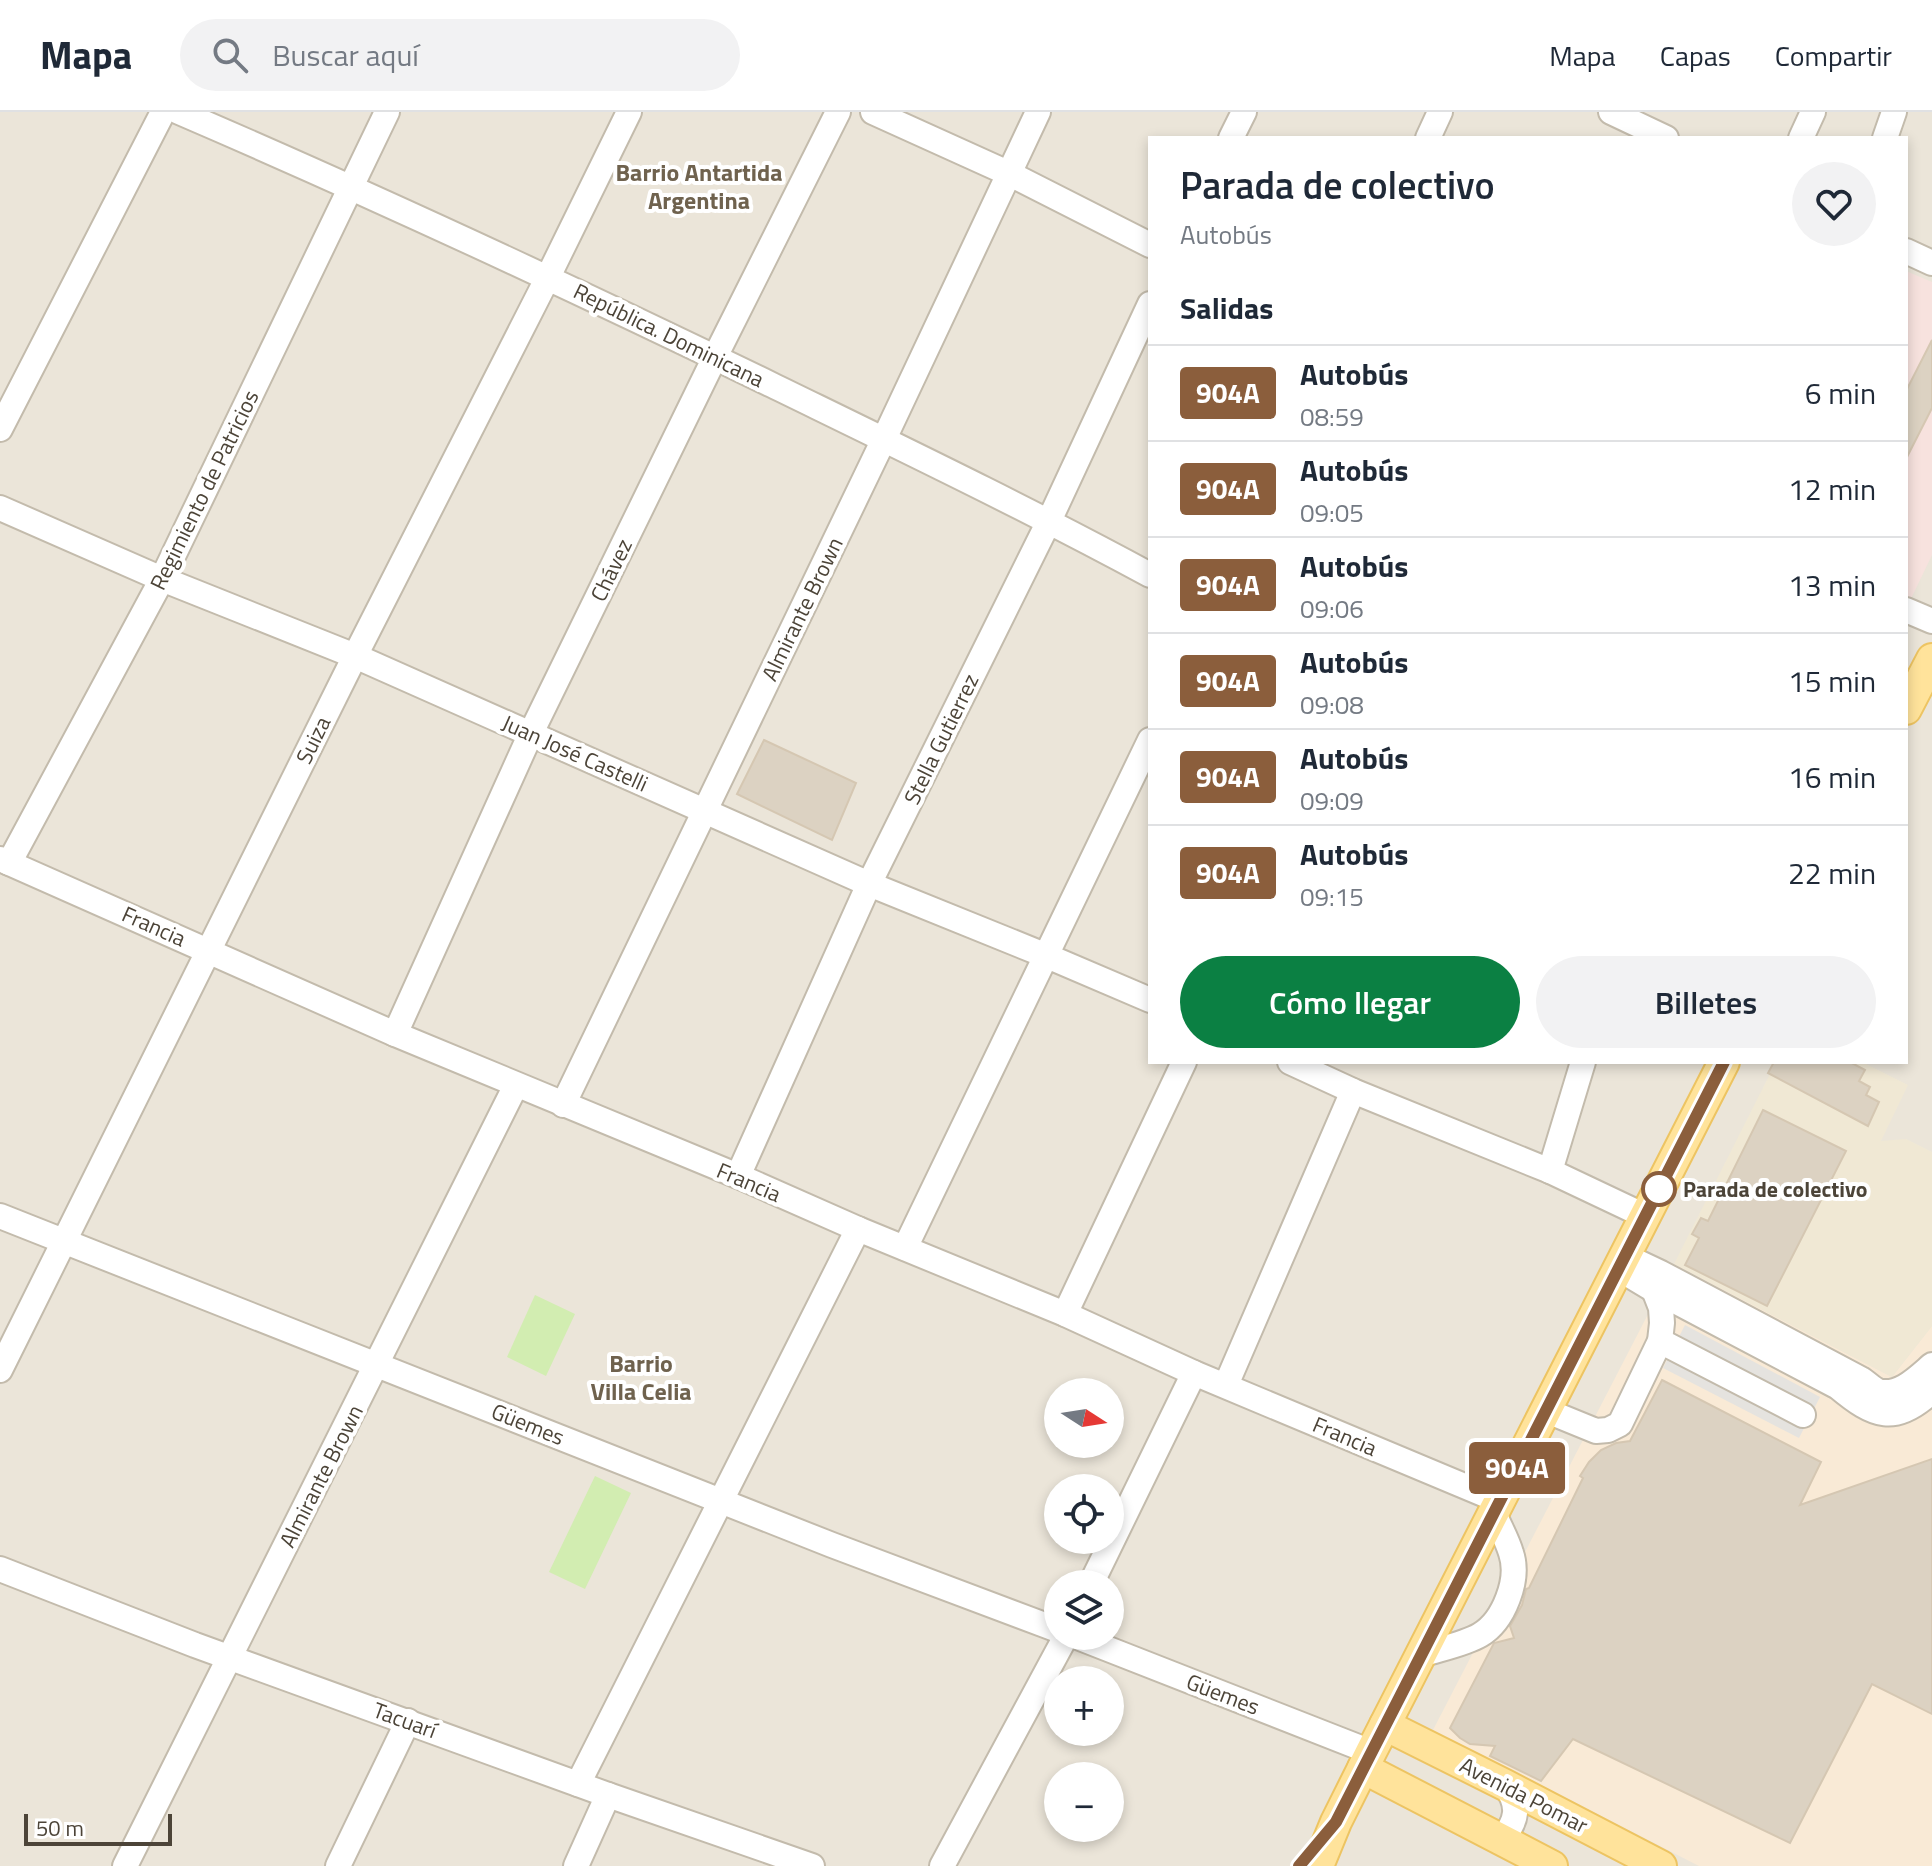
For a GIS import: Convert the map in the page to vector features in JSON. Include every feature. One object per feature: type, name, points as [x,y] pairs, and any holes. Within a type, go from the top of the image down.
[{"type":"main road","points":[[1908,705],[1932,659]]},
{"type":"main road","points":[[1318,1866],[1367,1760],[1723,1064]]},
{"type":"main road","name":"Avenida Pomar","points":[[1385,1725],[1661,1866]]},
{"type":"main road","points":[[1367,1760],[1501,1840],[1552,1866]]},
{"type":"main road","points":[[1299,1866],[1336,1822]]},
{"type":"street","points":[[0,429],[163,112]]},
{"type":"street","name":"República. Dominicana","points":[[179,112],[548,277],[884,439],[1148,574]]},
{"type":"street","name":"Regimiento de Patricios","points":[[4,861],[162,579],[387,112]]},
{"type":"street","name":"Suiza","points":[[0,1370],[629,112]]},
{"type":"street","name":"Chávez","points":[[395,1034],[531,733],[838,112]]},
{"type":"street","points":[[873,112],[1010,174],[1148,244]]},
{"type":"street","name":"Almirante Brown","points":[[563,1105],[1038,112]]},
{"type":"street","points":[[1232,136],[1244,112]]},
{"type":"street","points":[[1429,136],[1440,112]]},
{"type":"street","points":[[1611,112],[1634,131],[1657,136]]},
{"type":"street","points":[[1802,136],[1813,112]]},
{"type":"street","points":[[1886,136],[1894,112]]},
{"type":"street","points":[[1908,252],[1932,263]]},
{"type":"street","name":"Stella Gutierrez","points":[[738,1176],[869,884],[1049,521],[1148,308]]},
{"type":"street","name":"Juan José Castelli","points":[[0,508],[162,579],[355,656],[869,884],[1148,999]]},
{"type":"street","points":[[1908,611],[1932,621]]},
{"type":"street","points":[[905,1248],[1148,744]]},
{"type":"street","name":"Francia","points":[[4,861],[395,1034],[1065,1314],[1497,1507]]},
{"type":"street","points":[[1065,1314],[1183,1064]]},
{"type":"street","points":[[1294,1064],[1550,1171],[1645,1216]]},
{"type":"street","points":[[1550,1171],[1582,1064]]},
{"type":"street","name":"Almirante Brown","points":[[125,1866],[516,1085]]},
{"type":"street","points":[[1226,1385],[1353,1091]]},
{"type":"street","name":"Güemes","points":[[0,1216],[721,1501],[1044,1625]]},
{"type":"street","points":[[578,1784],[858,1229]]},
{"type":"street","points":[[1622,1263],[1654,1290],[1838,1387],[1873,1412],[1892,1414],[1910,1408],[1932,1391]]},
{"type":"street","points":[[1622,1263],[1661,1273],[1861,1379],[1878,1391],[1896,1391],[1913,1382],[1932,1365]]},
{"type":"street","points":[[1547,1411],[1596,1431],[1620,1424],[1660,1341],[1661,1308],[1654,1290]]},
{"type":"street","points":[[1660,1341],[1803,1415]]},
{"type":"street","points":[[1098,1570],[1194,1373]]},
{"type":"street","points":[[1421,1655],[1478,1637],[1491,1628],[1503,1608],[1513,1586],[1515,1570],[1497,1507]]},
{"type":"street","name":"Tacuarí","points":[[0,1569],[608,1795],[812,1866]]},
{"type":"street","points":[[942,1866],[1058,1650]]},
{"type":"street","name":"Güemes","points":[[1108,1650],[1367,1760]]},
{"type":"street","points":[[338,1866],[408,1721]]},
{"type":"street","points":[[1501,1840],[1511,1829],[1515,1812],[1514,1797],[1505,1785]]},
{"type":"street","points":[[576,1866],[608,1795]]},
{"type":"shaded area","points":[[0,112],[1932,112],[1932,1866],[0,1866]]},
{"type":"shaded area","points":[[1908,272],[1932,282],[1932,555],[1908,605]]},
{"type":"shaded area","points":[[1775,1064],[1866,1064],[1908,1085],[1881,1141],[1906,1139],[1932,1152],[1932,1326],[1892,1377],[1674,1264]]},
{"type":"shaded area","points":[[1674,1264],[1892,1377],[1932,1326],[1932,1866],[1699,1866],[1433,1730]]},
{"type":"shaded area","points":[[1685,1325],[1820,1397],[1799,1438],[1663,1368]]},
{"type":"green space","points":[[535,1295],[575,1314],[546,1376],[507,1357]]},
{"type":"green space","points":[[595,1476],[631,1493],[585,1589],[549,1572]]},
{"type":"building","points":[[1932,340],[1932,408],[1908,455],[1908,387]]},
{"type":"building","points":[[764,740],[856,783],[832,840],[737,794]]},
{"type":"building","points":[[1773,1064],[1854,1064],[1865,1070],[1859,1081],[1870,1087],[1866,1095],[1879,1102],[1868,1126],[1768,1073]]},
{"type":"building","points":[[1763,1110],[1846,1151],[1767,1306],[1685,1265],[1699,1238],[1692,1234],[1701,1218],[1708,1221]]},
{"type":"building","points":[[1662,1380],[1821,1462],[1800,1505],[1932,1459],[1932,1714],[1872,1684],[1790,1843],[1573,1739],[1541,1781],[1490,1756],[1495,1746],[1470,1744],[1450,1728],[1494,1643],[1514,1638],[1510,1626],[1583,1478],[1580,1476],[1601,1450],[1630,1441]]},
{"type":"bus line","name":"904A","points":[[1299,1866],[1336,1822],[1723,1064]]},
{"type":"place","name":"Parada de colectivo","points":[[1659,1189]]},
{"type":"district","name":"Barrio Antartida Argentina","points":[[699,186]]},
{"type":"district","name":"Barrio Villa Celia","points":[[641,1377]]}]
